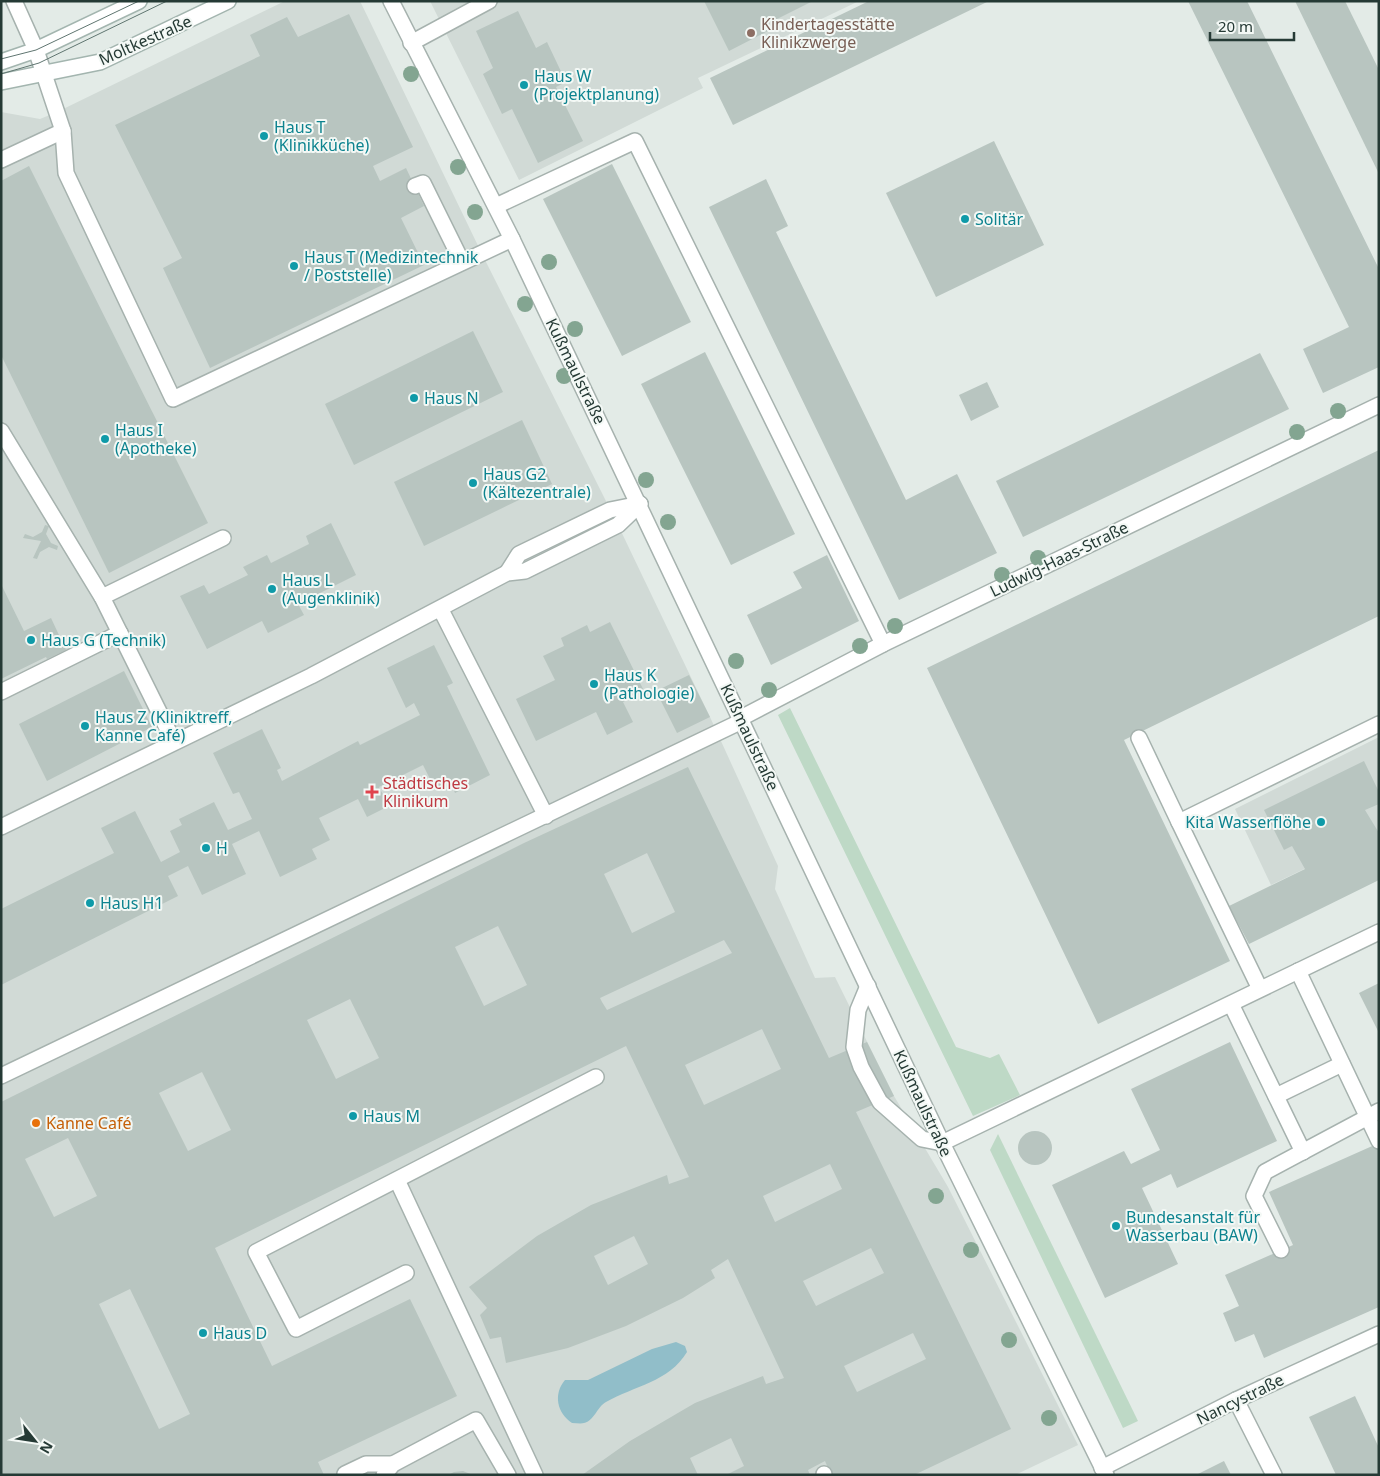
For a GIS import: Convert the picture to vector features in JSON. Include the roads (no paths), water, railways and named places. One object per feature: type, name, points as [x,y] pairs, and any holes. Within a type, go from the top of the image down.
[{"type":"street","points":[[14,1],[36,50],[43,73],[51,90],[63,131],[66,173],[173,399],[512,239]]},
{"type":"street","points":[[1,62],[36,50],[139,1]]},
{"type":"street","name":"Moltkestraße","points":[[1,82],[100,62],[228,1]]},
{"type":"street","name":"Kußmaulstraße","points":[[391,1],[496,206],[640,504],[942,1143],[1104,1471]]},
{"type":"street","points":[[411,43],[489,1]]},
{"type":"street","points":[[1,160],[63,131]]},
{"type":"street","points":[[496,206],[635,141],[883,644]]},
{"type":"street","points":[[415,186],[423,183],[462,262]]},
{"type":"street","name":"Ludwig-Haas-Straße","points":[[1,1076],[546,816],[741,720],[883,644],[1379,406]]},
{"type":"street","points":[[1,430],[102,598],[174,742]]},
{"type":"street","points":[[1,827],[441,610],[506,573],[519,554],[610,510],[640,504]]},
{"type":"street","points":[[102,598],[223,538]]},
{"type":"street","points":[[441,610],[546,816]]},
{"type":"street","points":[[1,692],[120,633]]},
{"type":"street","points":[[1179,822],[1379,724]]},
{"type":"street","points":[[1139,738],[1260,989]]},
{"type":"street","points":[[868,986],[858,1010],[854,1047],[861,1066],[880,1102],[922,1139],[942,1143],[1379,932]]},
{"type":"street","points":[[1298,971],[1342,1064],[1373,1114],[1379,1141]]},
{"type":"street","points":[[1231,1004],[1303,1152]]},
{"type":"street","points":[[1276,1096],[1342,1064]]},
{"type":"street","points":[[406,1273],[296,1330],[256,1252],[596,1076]]},
{"type":"street","points":[[1281,1250],[1254,1196],[1265,1172],[1373,1114]]},
{"type":"street","points":[[397,1180],[534,1475]]},
{"type":"street","name":"Nancystraße","points":[[1104,1471],[1236,1400],[1379,1334]]},
{"type":"street","points":[[1236,1400],[1274,1475]]},
{"type":"street","points":[[345,1474],[366,1464],[388,1469],[476,1420],[508,1475]]},
{"type":"water","points":[[676,1342],[685,1346],[687,1352],[680,1362],[661,1377],[606,1402],[587,1422],[572,1423],[563,1414],[558,1403],[558,1397],[561,1385],[565,1380],[588,1380],[652,1349]]},
{"type":"tram line","points":[[1,59],[36,50],[139,1]]},
{"type":"tram line","points":[[1,74],[39,63],[167,1]]},
{"type":"place","name":"Kindertagesstätte Klinikzwerge","points":[[751,33]]},
{"type":"place","name":"Haus W (Projektplanung)","points":[[524,85]]},
{"type":"place","name":"Haus T (Klinikküche)","points":[[264,136]]},
{"type":"place","name":"Solitär","points":[[965,219]]},
{"type":"place","name":"Haus T (Medizintechnik / Poststelle)","points":[[294,266]]},
{"type":"place","name":"Haus N","points":[[414,398]]},
{"type":"place","name":"Haus I (Apotheke)","points":[[105,439]]},
{"type":"place","name":"Haus G2 (Kältezentrale)","points":[[473,483]]},
{"type":"place","name":"Haus L (Augenklinik)","points":[[272,589]]},
{"type":"place","name":"Haus G (Technik)","points":[[31,640]]},
{"type":"place","name":"Haus K (Pathologie)","points":[[594,684]]},
{"type":"place","name":"Haus Z (Kliniktreff, Kanne Café)","points":[[85,726]]},
{"type":"place","name":"Städtisches Klinikum","points":[[372,792]]},
{"type":"place","name":"Kita Wasserflöhe","points":[[1321,822]]},
{"type":"place","name":"H","points":[[206,848]]},
{"type":"place","name":"Haus H1","points":[[90,903]]},
{"type":"place","name":"Haus M","points":[[353,1116]]},
{"type":"place","name":"Kanne Café","points":[[36,1123]]},
{"type":"place","name":"Bundesanstalt für Wasserbau (BAW)","points":[[1116,1226]]},
{"type":"place","name":"Haus D","points":[[203,1333]]}]
